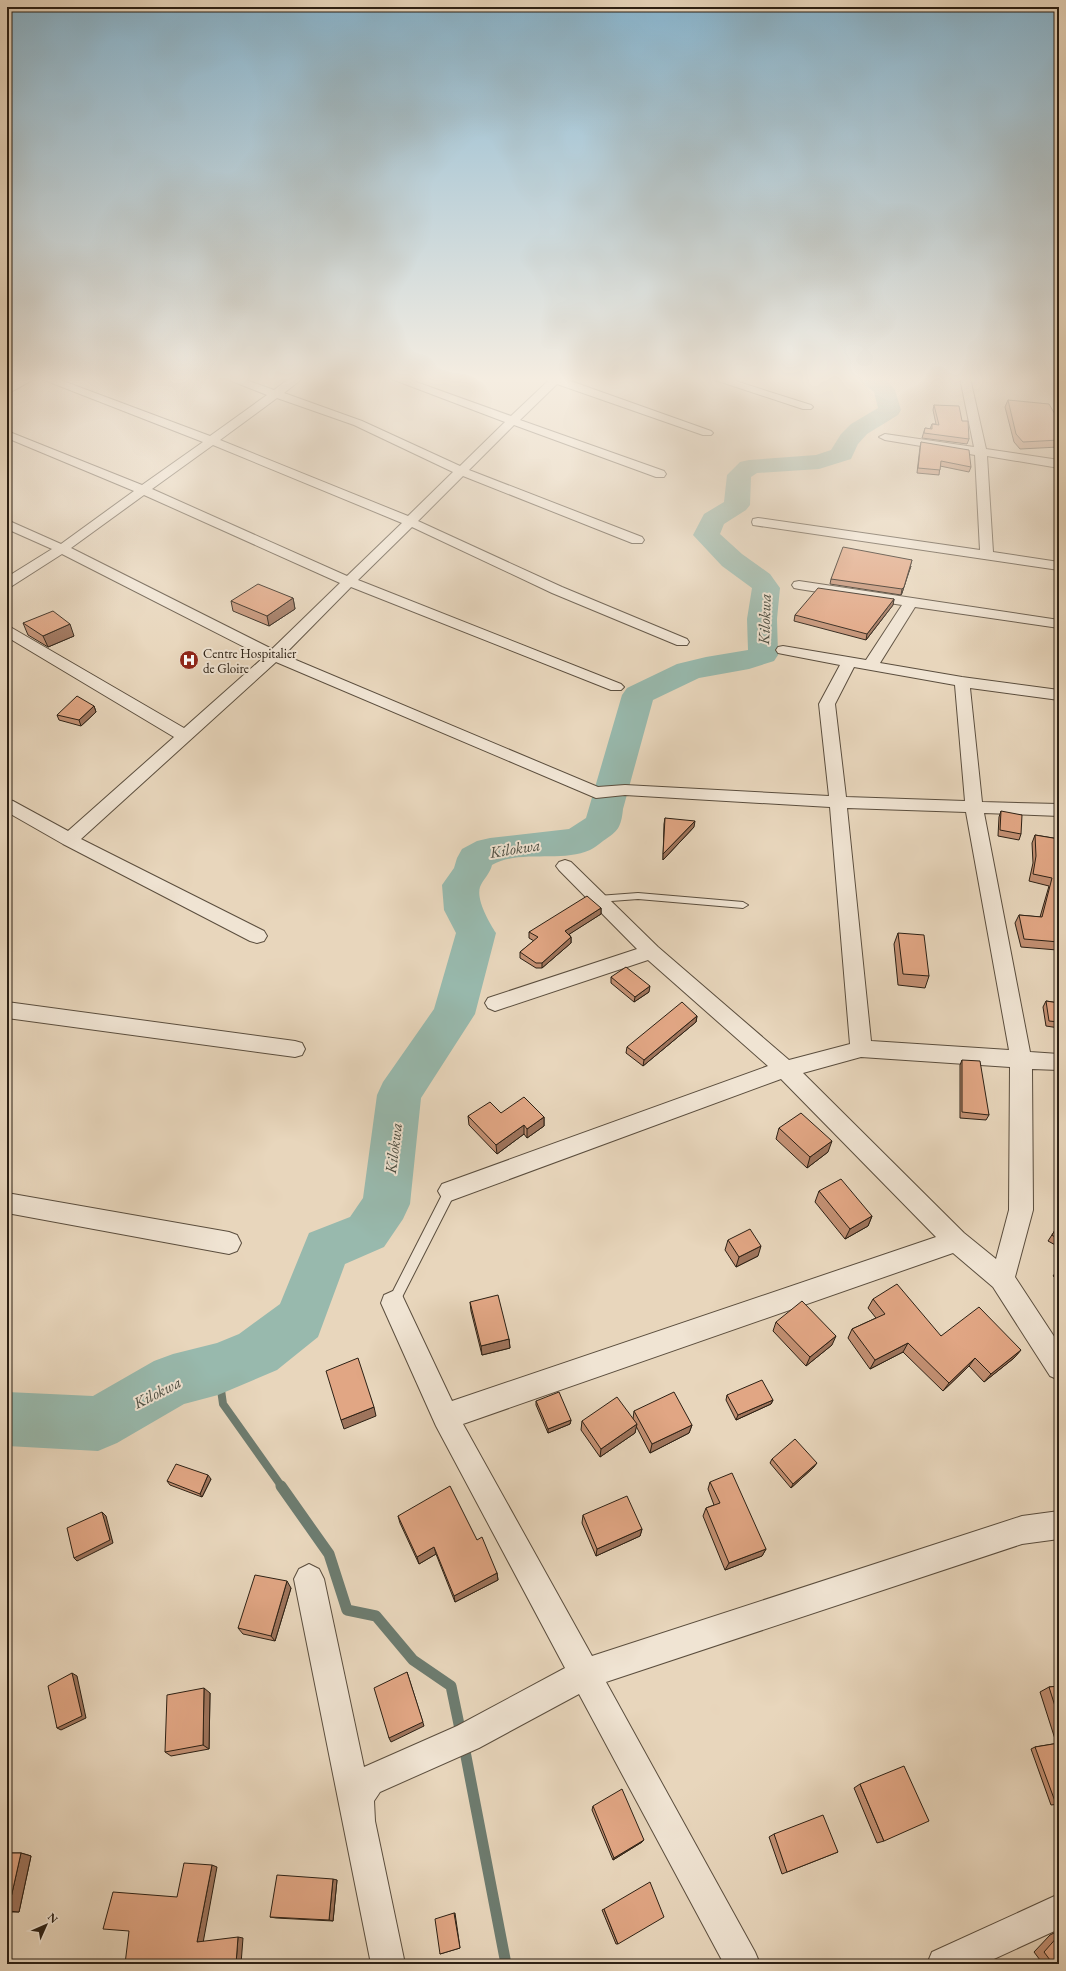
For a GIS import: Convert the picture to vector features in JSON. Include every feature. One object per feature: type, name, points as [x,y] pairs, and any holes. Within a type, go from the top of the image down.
[{"type":"street","points":[[94,470],[350,582],[616,687]]},
{"type":"street","points":[[7,583],[62,548],[172,470]]},
{"type":"street","points":[[282,470],[411,522],[557,590],[682,642]]},
{"type":"street","points":[[649,470],[660,474]]},
{"type":"street","points":[[982,470],[987,556]]},
{"type":"street","points":[[69,840],[274,656],[461,471],[637,540]]},
{"type":"street","points":[[758,522],[1059,566]]},
{"type":"street","points":[[7,524],[62,548],[274,656],[596,792],[626,790],[838,802],[1059,810]]},
{"type":"street","points":[[800,584],[1059,624]]},
{"type":"street","points":[[870,666],[912,601]]},
{"type":"street","points":[[7,631],[185,736]]},
{"type":"street","points":[[783,650],[962,682],[1059,695]]},
{"type":"street","points":[[849,662],[827,704],[838,802],[861,1049]]},
{"type":"street","points":[[962,682],[974,807],[1021,1060],[1021,1210],[1002,1279]]},
{"type":"street","points":[[7,805],[69,840],[257,936]]},
{"type":"street","points":[[565,866],[651,952],[785,1069],[956,1242],[1002,1279],[1059,1367]]},
{"type":"street","points":[[495,1004],[651,952]]},
{"type":"street","points":[[7,1010],[295,1049]]},
{"type":"street","points":[[450,1191],[785,1069],[861,1049],[1059,1062]]},
{"type":"street","points":[[7,1203],[230,1243]]},
{"type":"street","points":[[445,1417],[956,1242]]},
{"type":"street","points":[[392,1303],[445,1417],[743,1964]]},
{"type":"street","points":[[359,1825],[357,1796],[369,1781],[459,1741],[584,1674],[1022,1530],[1059,1525]]},
{"type":"street","points":[[309,1579],[388,1964]]},
{"type":"street","points":[[944,1964],[1059,1911]]},
{"type":"lane","points":[[598,899],[638,896],[743,905]]},
{"type":"lane","points":[[392,1303],[450,1191]]},
{"type":"building","points":[[843,547],[912,560],[904,587],[902,589],[831,579]]},
{"type":"building","points":[[258,584],[293,598],[267,616],[231,601]]},
{"type":"building","points":[[818,588],[894,599],[867,634],[795,615]]},
{"type":"building","points":[[53,611],[70,624],[43,636],[23,623]]},
{"type":"building","points":[[77,696],[94,706],[79,720],[57,715]]},
{"type":"building","points":[[1001,811],[1022,815],[1021,834],[1000,830]]},
{"type":"building","points":[[665,818],[695,821],[663,854]]},
{"type":"building","points":[[1035,835],[1059,839],[1059,942],[1024,939],[1019,915],[1042,917],[1052,878],[1033,874],[1036,856]]},
{"type":"building","points":[[587,896],[601,908],[565,931],[571,937],[542,963],[536,963],[520,952],[538,937],[529,932]]},
{"type":"building","points":[[898,933],[924,935],[929,976],[903,974]]},
{"type":"building","points":[[626,967],[650,986],[635,997],[611,977]]},
{"type":"building","points":[[1046,1001],[1059,1003],[1059,1022],[1049,1021]]},
{"type":"building","points":[[682,1002],[697,1016],[644,1060],[627,1047]]},
{"type":"building","points":[[962,1060],[980,1061],[989,1115],[962,1112]]},
{"type":"building","points":[[524,1097],[544,1117],[527,1129],[524,1125],[496,1145],[468,1116],[490,1102],[501,1113]]},
{"type":"building","points":[[801,1113],[832,1141],[810,1157],[779,1128]]},
{"type":"building","points":[[841,1179],[872,1216],[850,1229],[819,1191]]},
{"type":"building","points":[[1059,1224],[1059,1240],[1052,1235]]},
{"type":"building","points":[[750,1229],[761,1246],[739,1257],[728,1240]]},
{"type":"building","points":[[897,1284],[941,1336],[979,1307],[1021,1350],[991,1374],[975,1358],[949,1383],[908,1343],[875,1360],[852,1329],[885,1314],[873,1299]]},
{"type":"building","points":[[498,1295],[509,1339],[481,1346],[470,1302]]},
{"type":"building","points":[[802,1301],[836,1336],[810,1357],[776,1322]]},
{"type":"building","points":[[358,1358],[374,1407],[341,1420],[326,1371]]},
{"type":"building","points":[[762,1380],[773,1400],[738,1415],[727,1395]]},
{"type":"building","points":[[559,1392],[571,1420],[548,1429],[536,1401]]},
{"type":"building","points":[[674,1392],[692,1425],[652,1444],[634,1411]]},
{"type":"building","points":[[617,1397],[637,1424],[601,1449],[582,1421]]},
{"type":"building","points":[[795,1439],[817,1463],[793,1484],[772,1459]]},
{"type":"building","points":[[176,1464],[208,1475],[200,1494],[167,1481]]},
{"type":"building","points":[[732,1473],[766,1549],[729,1563],[706,1508],[720,1503],[710,1482]]},
{"type":"building","points":[[450,1486],[477,1540],[482,1537],[497,1573],[454,1596],[434,1547],[417,1557],[398,1516]]},
{"type":"building","points":[[627,1496],[642,1529],[597,1549],[583,1515]]},
{"type":"building","points":[[102,1512],[110,1540],[74,1558],[67,1528]]},
{"type":"building","points":[[255,1575],[287,1581],[271,1636],[238,1628]]},
{"type":"building","points":[[407,1672],[423,1722],[389,1738],[374,1688]]},
{"type":"building","points":[[72,1673],[82,1716],[57,1728],[48,1686]]},
{"type":"building","points":[[1059,1686],[1059,1719],[1049,1687]]},
{"type":"building","points":[[204,1688],[203,1745],[165,1752],[167,1695]]},
{"type":"building","points":[[1059,1743],[1059,1803],[1056,1804],[1035,1747]]},
{"type":"building","points":[[904,1766],[929,1821],[884,1841],[860,1784]]},
{"type":"building","points":[[622,1789],[644,1840],[614,1858],[593,1806]]},
{"type":"building","points":[[823,1815],[838,1852],[787,1872],[774,1834]]},
{"type":"building","points":[[7,1853],[21,1853],[8,1911],[7,1911]]},
{"type":"building","points":[[184,1863],[212,1865],[197,1942],[238,1937],[236,1964],[125,1964],[129,1931],[103,1929],[113,1892],[177,1897]]},
{"type":"building","points":[[277,1875],[333,1879],[329,1920],[270,1917]]},
{"type":"building","points":[[650,1882],[664,1917],[618,1944],[604,1909]]},
{"type":"building","points":[[454,1913],[460,1948],[440,1954],[435,1919]]},
{"type":"building","points":[[1059,1935],[1059,1964],[1053,1964],[1044,1952]]},
{"type":"waterway","name":"Kilokwa","points":[[7,1419],[98,1424],[173,1380],[218,1369],[258,1352],[300,1320],[326,1249],[367,1232],[386,1204],[399,1095],[454,1014],[476,933],[463,910],[461,885],[472,871],[475,858],[490,850],[507,847],[577,841],[603,824],[605,809],[638,695],[671,678],[697,668],[749,660],[763,655],[762,619],[766,588],[760,580],[732,560],[706,535],[713,520],[737,505],[739,475],[745,470]]},
{"type":"waterway","points":[[218,1369],[223,1404],[282,1487]]},
{"type":"waterway","points":[[281,1486],[329,1554],[347,1610],[376,1616],[413,1660],[451,1686],[461,1734]]},
{"type":"waterway","points":[[464,1746],[506,1964]]},
{"type":"place","name":"Centre Hospitalier de Gloire","points":[[189,660]]}]
